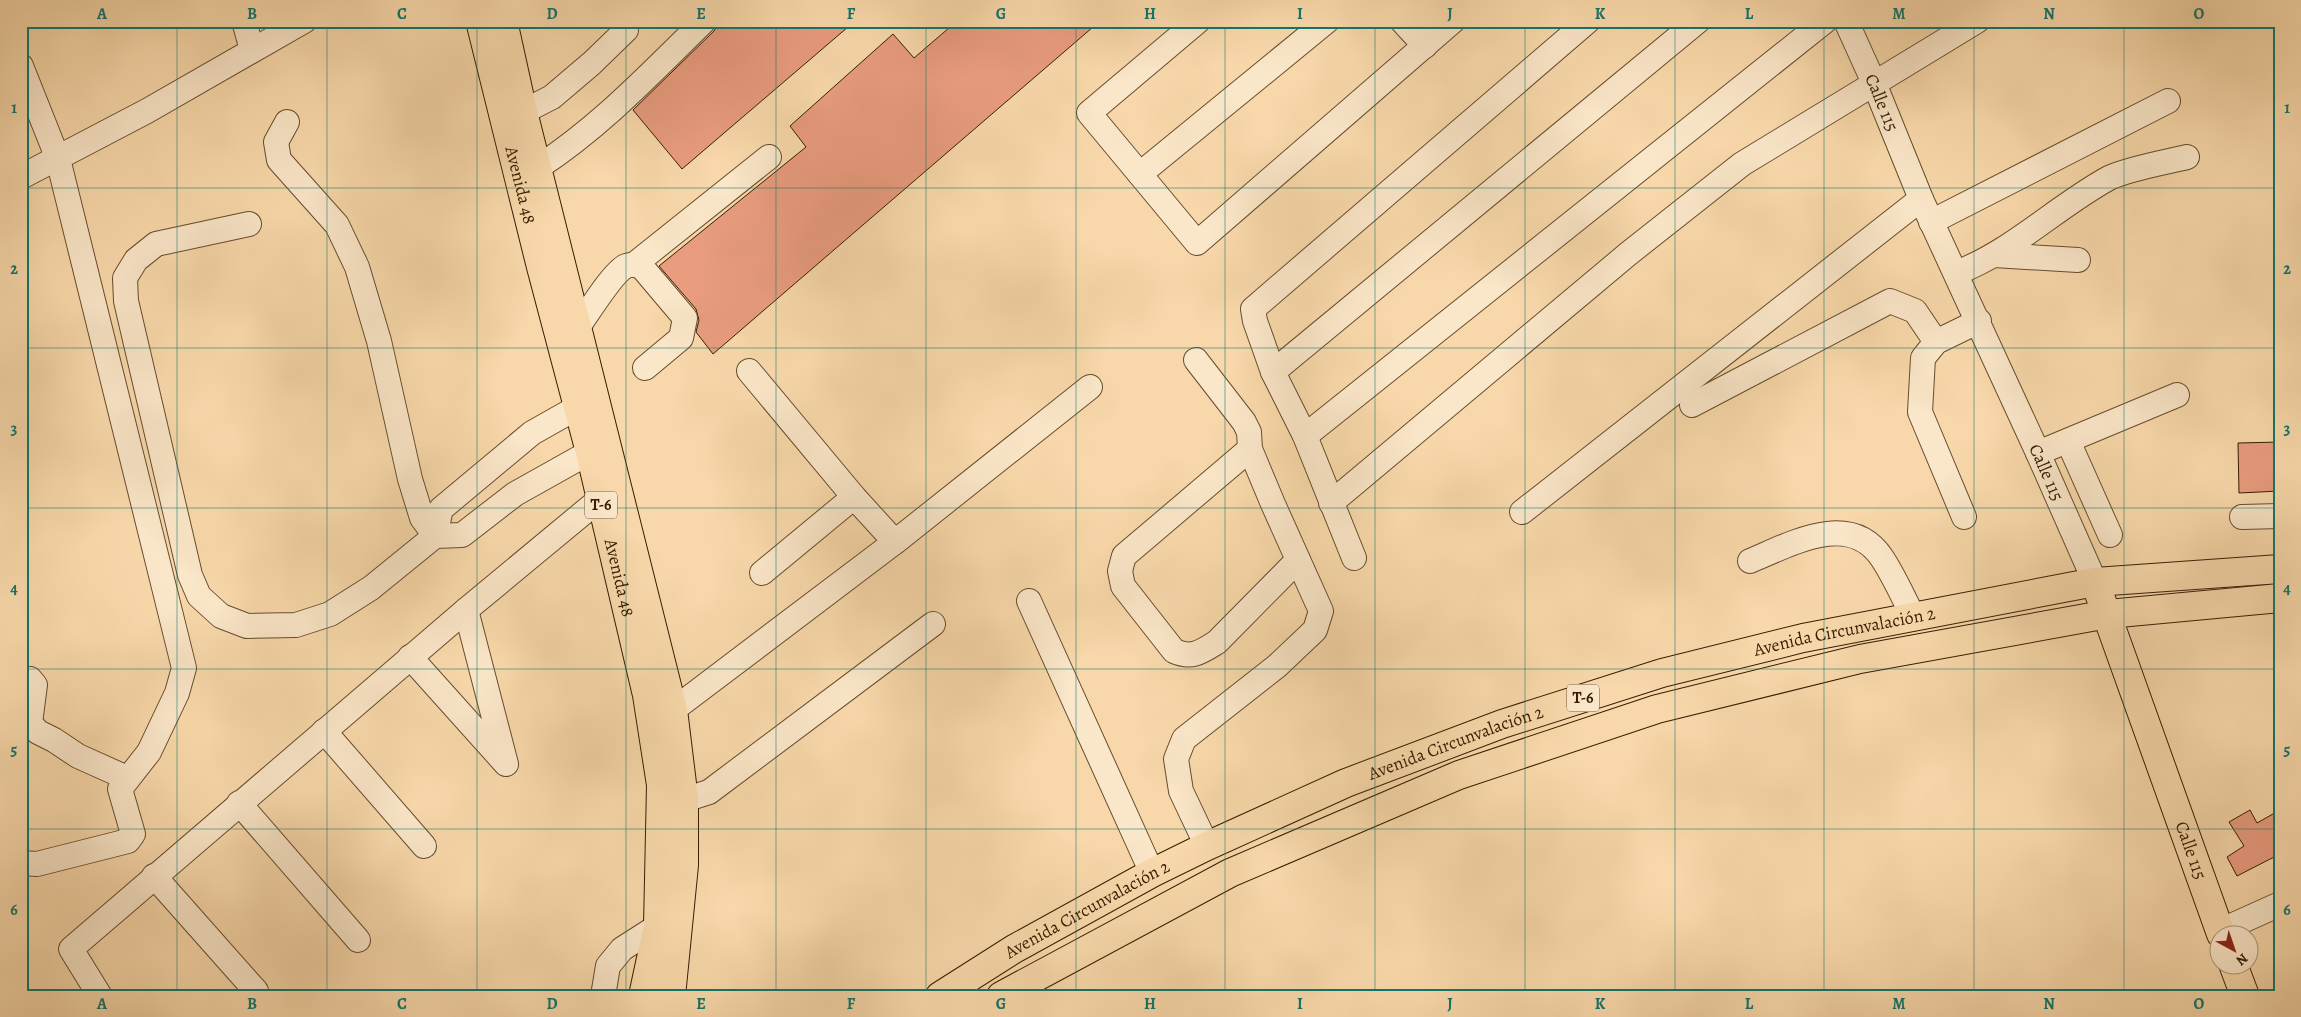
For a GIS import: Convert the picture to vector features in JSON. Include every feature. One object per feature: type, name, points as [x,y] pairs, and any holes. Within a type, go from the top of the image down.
[{"type":"main road","name":"Avenida 48","points":[[480,21],[590,452],[647,695],[662,785],[658,926],[643,996]]},
{"type":"main road","name":"Avenida 48","points":[[504,21],[523,112],[673,710],[684,800],[684,865],[671,996]]},
{"type":"main road","name":"Avenida Circunvalación 2","points":[[940,996],[1014,949],[1152,873],[1207,846],[1346,783],[1502,724],[1662,674],[1802,638],[1912,616],[2095,582],[2280,569]]},
{"type":"main road","name":"Calle 115","points":[[2095,582],[2218,924]]},
{"type":"main road","name":"Avenida Circunvalación 2","points":[[1001,996],[1230,873],[1459,775],[1656,709],[1860,660],[2108,614],[2280,598]]},
{"type":"main road","points":[[2237,974],[2245,996]]},
{"type":"street","points":[[244,21],[252,50]]},
{"type":"street","points":[[21,177],[147,111],[304,21]]},
{"type":"street","points":[[537,168],[569,147],[602,121],[704,21]]},
{"type":"street","points":[[1198,21],[1089,113],[1197,243],[1453,21]]},
{"type":"street","points":[[1140,174],[1327,21]]},
{"type":"street","points":[[1402,21],[1425,46]]},
{"type":"street","points":[[1354,558],[1305,436],[1273,372],[1255,321],[1253,309],[1588,21]]},
{"type":"street","points":[[1273,372],[1698,21]]},
{"type":"street","name":"Calle 115","points":[[1846,21],[1874,83],[1931,222],[1979,321],[2095,582]]},
{"type":"street","points":[[1331,503],[1628,254],[1734,170],[1977,21]]},
{"type":"street","points":[[1305,436],[1820,23]]},
{"type":"street","points":[[523,112],[552,97],[592,64],[626,30]]},
{"type":"street","points":[[21,66],[58,159],[184,668],[177,693],[149,752],[120,789],[133,834],[128,841],[38,864],[21,862]]},
{"type":"street","points":[[1931,222],[2168,101]]},
{"type":"street","points":[[287,122],[276,142],[279,160],[337,225],[357,268],[379,342],[410,479],[422,518],[435,536]]},
{"type":"street","points":[[1956,273],[1977,265],[1994,255],[2045,219],[2111,177],[2187,156]]},
{"type":"street","points":[[578,326],[617,273],[626,266],[634,264],[769,157]]},
{"type":"street","points":[[1522,512],[1921,199]]},
{"type":"street","points":[[249,224],[156,244],[136,260],[125,278],[126,301],[190,575],[199,596],[221,616],[247,626],[296,625],[330,614],[371,588],[435,536],[462,535],[515,494],[590,452]]},
{"type":"street","points":[[1994,255],[2078,260]]},
{"type":"street","points":[[634,264],[642,266],[685,318],[681,338],[645,368]]},
{"type":"street","points":[[1692,405],[1890,301],[1915,311],[1936,342]]},
{"type":"street","points":[[1964,517],[1920,412],[1924,358],[1936,342],[1979,321]]},
{"type":"street","points":[[1196,360],[1244,422],[1248,432],[1250,449],[1321,610],[1315,630],[1277,666],[1184,739],[1176,759],[1181,791],[1207,846]]},
{"type":"street","points":[[749,371],[854,497],[895,542]]},
{"type":"street","points":[[673,710],[895,542],[1090,387]]},
{"type":"street","points":[[2038,453],[2177,395]]},
{"type":"street","points":[[435,536],[440,509],[532,433],[578,407]]},
{"type":"street","points":[[2068,441],[2110,535]]},
{"type":"street","points":[[1250,449],[1124,556],[1120,572],[1123,586],[1174,651],[1186,656],[1201,652],[1217,642],[1298,560]]},
{"type":"street","points":[[762,573],[854,497]]},
{"type":"street","points":[[100,996],[71,949],[410,657],[600,499]]},
{"type":"street","points":[[2242,517],[2280,516]]},
{"type":"street","points":[[1750,561],[1816,534],[1846,534],[1862,537],[1882,557],[1912,616]]},
{"type":"street","points":[[1029,601],[1152,873]]},
{"type":"street","points":[[410,657],[506,764],[466,610]]},
{"type":"street","points":[[684,800],[710,792],[933,624]]},
{"type":"street","points":[[30,678],[35,686],[30,723],[38,732],[78,756],[127,778]]},
{"type":"street","points":[[324,731],[424,846]]},
{"type":"street","points":[[240,803],[358,940]]},
{"type":"street","points":[[154,876],[256,991]]},
{"type":"street","points":[[2239,924],[2280,904]]},
{"type":"street","points":[[603,996],[608,966],[622,949],[658,926]]},
{"type":"building","points":[[720,21],[855,21],[682,169],[633,110],[714,31]]},
{"type":"building","points":[[957,21],[1100,21],[713,354],[696,332],[699,320],[696,309],[659,266],[806,147],[790,126],[893,34],[914,58]]},
{"type":"building","points":[[2280,442],[2280,491],[2239,493],[2238,443]]},
{"type":"building","points":[[2250,810],[2257,823],[2280,810],[2280,854],[2237,876],[2227,857],[2244,846],[2229,822]]}]
